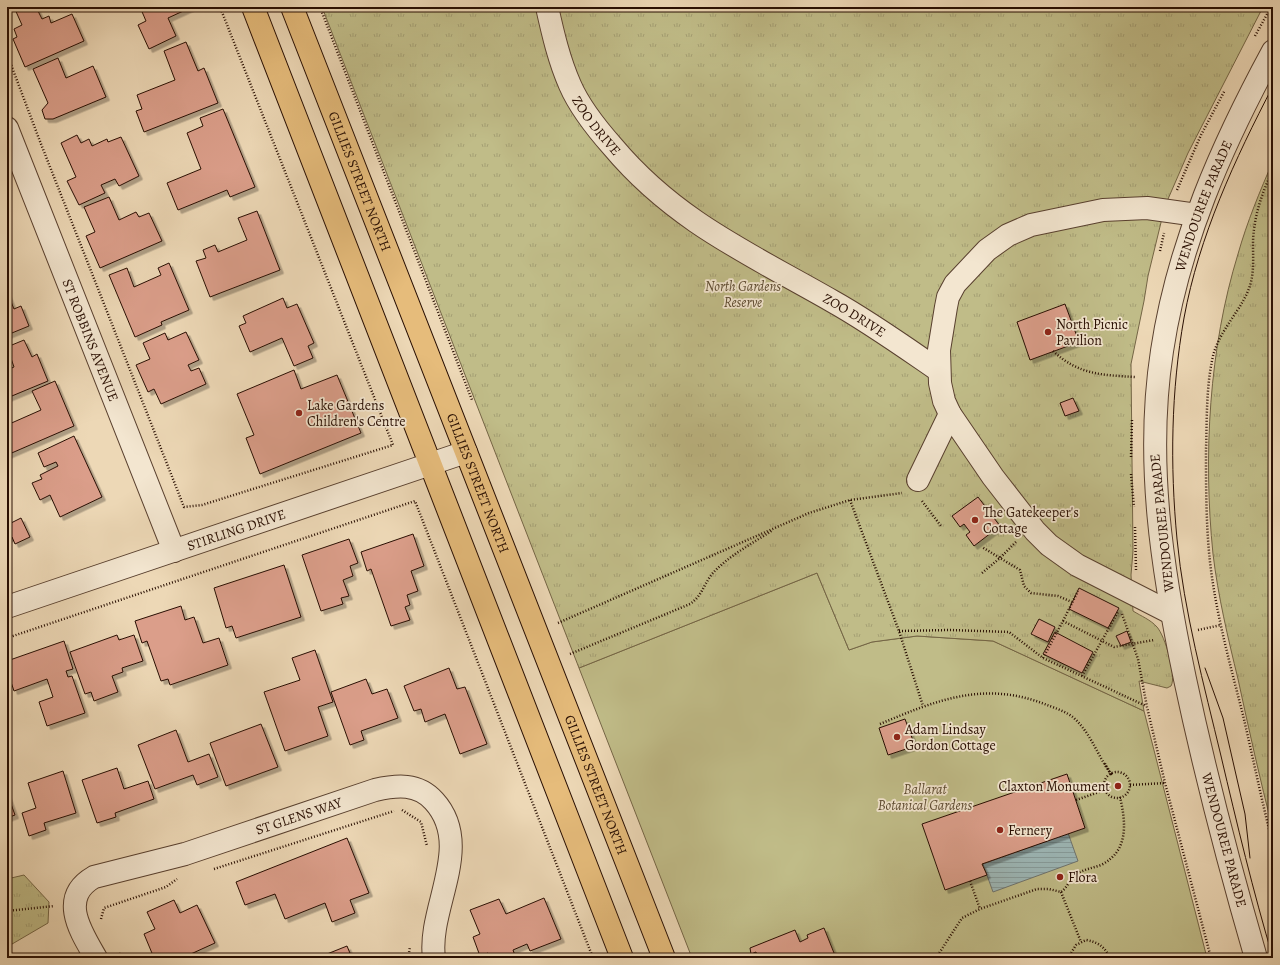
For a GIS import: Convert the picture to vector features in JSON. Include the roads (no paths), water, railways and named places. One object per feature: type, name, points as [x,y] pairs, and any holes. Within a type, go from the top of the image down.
[{"type":"main road","points":[[253,7],[622,958]]},
{"type":"main road","name":"GILLIES STREET NORTH","points":[[292,7],[664,958]]},
{"type":"street","name":"ZOO DRIVE","points":[[547,7],[554,40],[571,87],[595,125],[636,174],[686,216],[714,235],[833,301],[938,370]]},
{"type":"street","name":"WENDOUREE PARADE","points":[[1256,958],[1220,831],[1200,749],[1176,635],[1163,558],[1156,491],[1155,420],[1162,349],[1180,267],[1215,166],[1273,51]]},
{"type":"street","name":"ST ROBBINS AVENUE","points":[[9,141],[174,551]]},
{"type":"street","points":[[1172,613],[1094,576],[1049,545],[1025,519],[993,477],[950,414],[943,396],[938,370],[946,307],[952,290],[963,273],[975,261],[1008,235],[1037,224],[1103,210],[1147,208],[1197,215]]},
{"type":"street","points":[[916,485],[950,414]]},
{"type":"street","name":"STIRLING DRIVE","points":[[7,607],[466,452]]},
{"type":"street","name":"ST GLENS WAY","points":[[96,958],[81,931],[76,916],[75,905],[78,893],[85,884],[104,874],[185,854],[375,790],[395,786],[410,786],[428,796],[437,805],[444,817],[449,837],[450,861],[435,936],[434,958]]},
{"type":"water","points":[[1068,833],[1078,861],[993,892],[983,864]]},
{"type":"tram line","points":[[1273,86],[1245,142],[1220,199],[1199,257],[1191,287],[1184,318],[1176,373],[1173,428],[1173,484],[1177,539],[1184,594],[1201,675],[1239,832],[1273,958]]},
{"type":"tram line","points":[[1205,668],[1223,718],[1245,814],[1250,858]]},
{"type":"place","name":"North Picnic Pavilion","points":[[1048,332]]},
{"type":"place","name":"Lake Gardens Children's Centre","points":[[299,413]]},
{"type":"place","name":"The Gatekeeper's Cottage","points":[[975,520]]},
{"type":"place","name":"Adam Lindsay Gordon Cottage","points":[[897,737]]},
{"type":"place","name":"Claxton Monument","points":[[1118,786]]},
{"type":"place","name":"Fernery","points":[[1000,830]]},
{"type":"place","name":"Flora","points":[[1060,877]]},
{"type":"park label","name":"North Gardens Reserve","points":[[743,294]]},
{"type":"park label","name":"Ballarat Botanical Gardens","points":[[925,798]]}]
